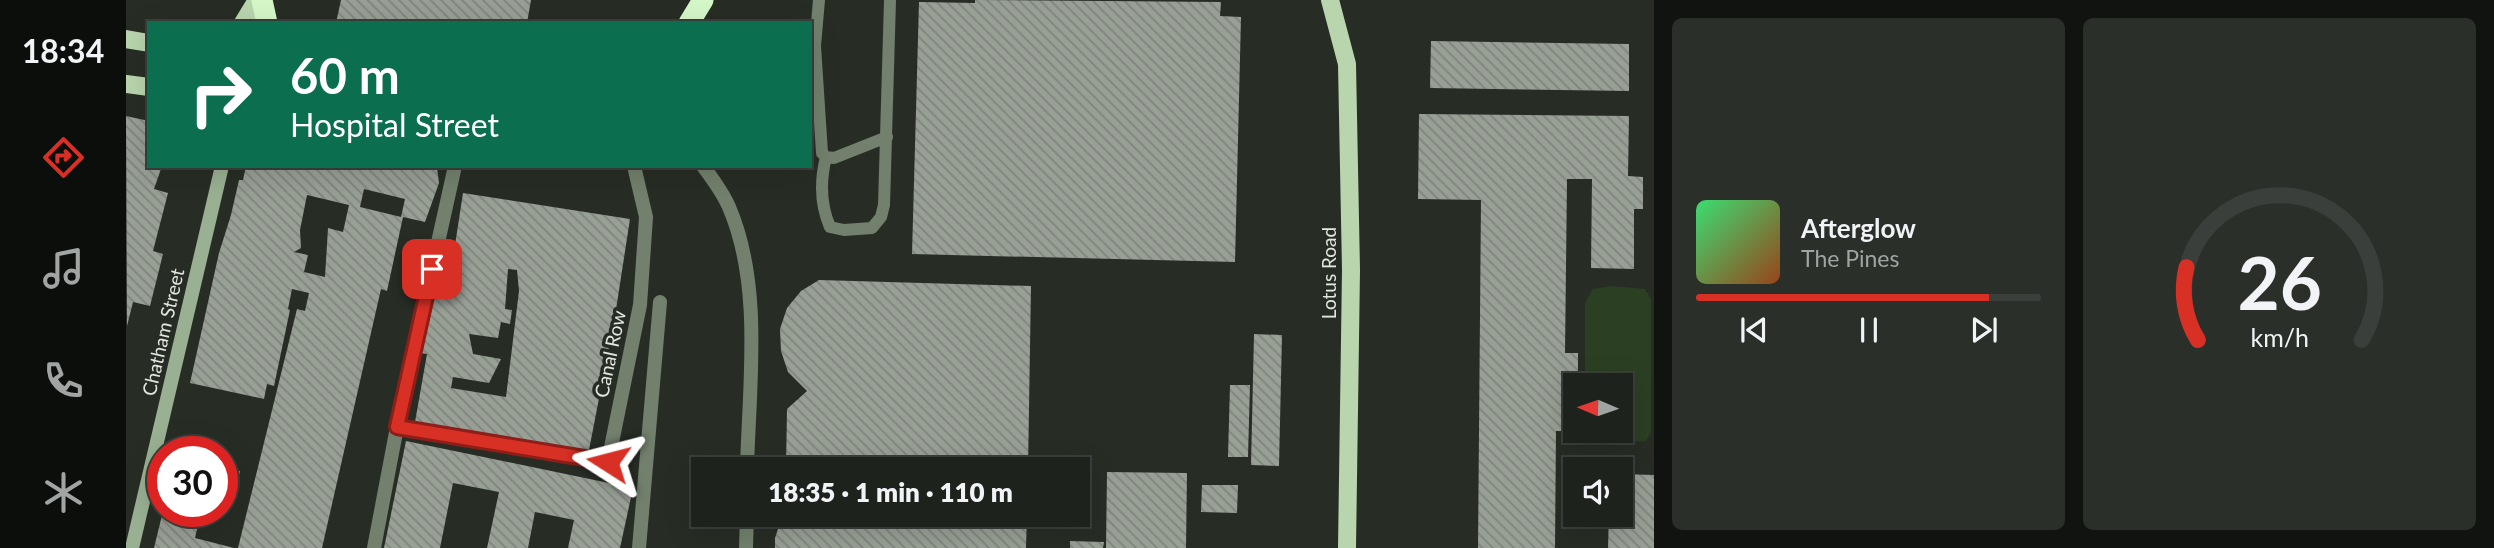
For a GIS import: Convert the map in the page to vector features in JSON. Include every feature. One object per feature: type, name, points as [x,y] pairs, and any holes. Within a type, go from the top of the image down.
[{"type":"highway","points":[[260,0],[266,21]]},
{"type":"highway","points":[[690,21],[703,0]]},
{"type":"main road","points":[[244,21],[260,0]]},
{"type":"main road","name":"Lotus Road","points":[[1330,0],[1348,64],[1351,270],[1347,548]]},
{"type":"main road","points":[[126,39],[147,43]]},
{"type":"main road","points":[[126,84],[147,88]]},
{"type":"street","name":"Chatham Street","points":[[132,548],[222,168]]},
{"type":"street","points":[[374,548],[397,427],[455,168]]},
{"type":"street","name":"Canal Row","points":[[397,427],[608,462],[640,305],[646,217],[634,168]]},
{"type":"street","points":[[705,168],[729,206],[746,262],[751,302],[747,457]]},
{"type":"street","points":[[639,548],[660,302]]},
{"type":"street","points":[[746,548],[747,527]]},
{"type":"lane","points":[[819,0],[815,46],[821,147],[826,157],[821,193],[824,214],[830,227],[844,230],[872,228],[881,218],[884,205],[890,0]]},
{"type":"lane","points":[[826,157],[834,158],[887,137]]},
{"type":"green space","points":[[1612,286],[1645,289],[1651,299],[1651,432],[1646,441],[1633,441],[1633,373],[1585,373],[1585,303],[1593,289]]},
{"type":"building","points":[[341,0],[531,0],[527,21],[336,21]]},
{"type":"building","points":[[975,0],[1221,2],[1220,16],[1241,17],[1235,262],[912,254],[919,2],[975,3]]},
{"type":"building","points":[[1431,41],[1629,44],[1629,91],[1430,88]]},
{"type":"building","points":[[1419,114],[1629,116],[1628,176],[1643,177],[1643,209],[1634,209],[1634,269],[1591,268],[1592,179],[1567,179],[1565,353],[1578,353],[1578,373],[1563,373],[1563,431],[1556,431],[1555,548],[1478,548],[1481,200],[1418,199]]},
{"type":"building","points":[[126,116],[147,121],[147,168],[161,168],[154,189],[168,193],[153,251],[163,254],[150,306],[133,302],[127,326]]},
{"type":"building","points":[[246,168],[437,168],[439,183],[425,222],[403,217],[387,291],[381,289],[322,548],[238,548],[297,309],[305,311],[309,293],[292,289],[274,386],[267,384],[264,399],[190,383],[219,253],[239,180],[243,180]],"holes":[[[364,189],[405,199],[401,217],[360,207]],[[307,195],[349,205],[343,232],[328,228],[325,277],[304,272],[308,255],[294,252],[301,248],[300,230]]]},
{"type":"building","points":[[463,193],[630,219],[615,316],[589,450],[415,422],[427,354],[419,353],[428,297],[435,298],[444,274],[448,244],[455,245]],"holes":[[[508,269],[517,270],[519,291],[506,397],[451,388],[453,377],[489,383],[501,359],[473,354],[469,334],[498,338],[501,322],[510,324],[512,310],[505,309]]]},
{"type":"building","points":[[819,280],[1031,286],[1028,457],[786,457],[787,409],[807,391],[788,372],[781,351],[780,329],[787,308],[801,291]]},
{"type":"building","points":[[1254,334],[1282,335],[1279,466],[1251,465]]},
{"type":"building","points":[[1230,385],[1250,385],[1248,457],[1228,457]]},
{"type":"building","points":[[406,441],[633,488],[620,548],[568,548],[574,520],[535,512],[528,548],[487,548],[499,492],[453,483],[440,548],[384,548]]},
{"type":"building","points":[[1107,472],[1187,473],[1186,548],[1106,548]]},
{"type":"building","points":[[1633,474],[1654,475],[1654,548],[1608,548],[1609,527],[1633,527]]},
{"type":"building","points":[[1202,485],[1238,485],[1237,513],[1201,512]]},
{"type":"building","points":[[159,527],[197,527],[195,538],[234,548],[154,548]]},
{"type":"building","points":[[779,527],[1027,527],[1026,548],[775,548]]},
{"type":"building","points":[[1070,541],[1104,542],[1103,548],[1070,548]]},
{"type":"route","points":[[432,269],[397,427],[608,462]]}]
